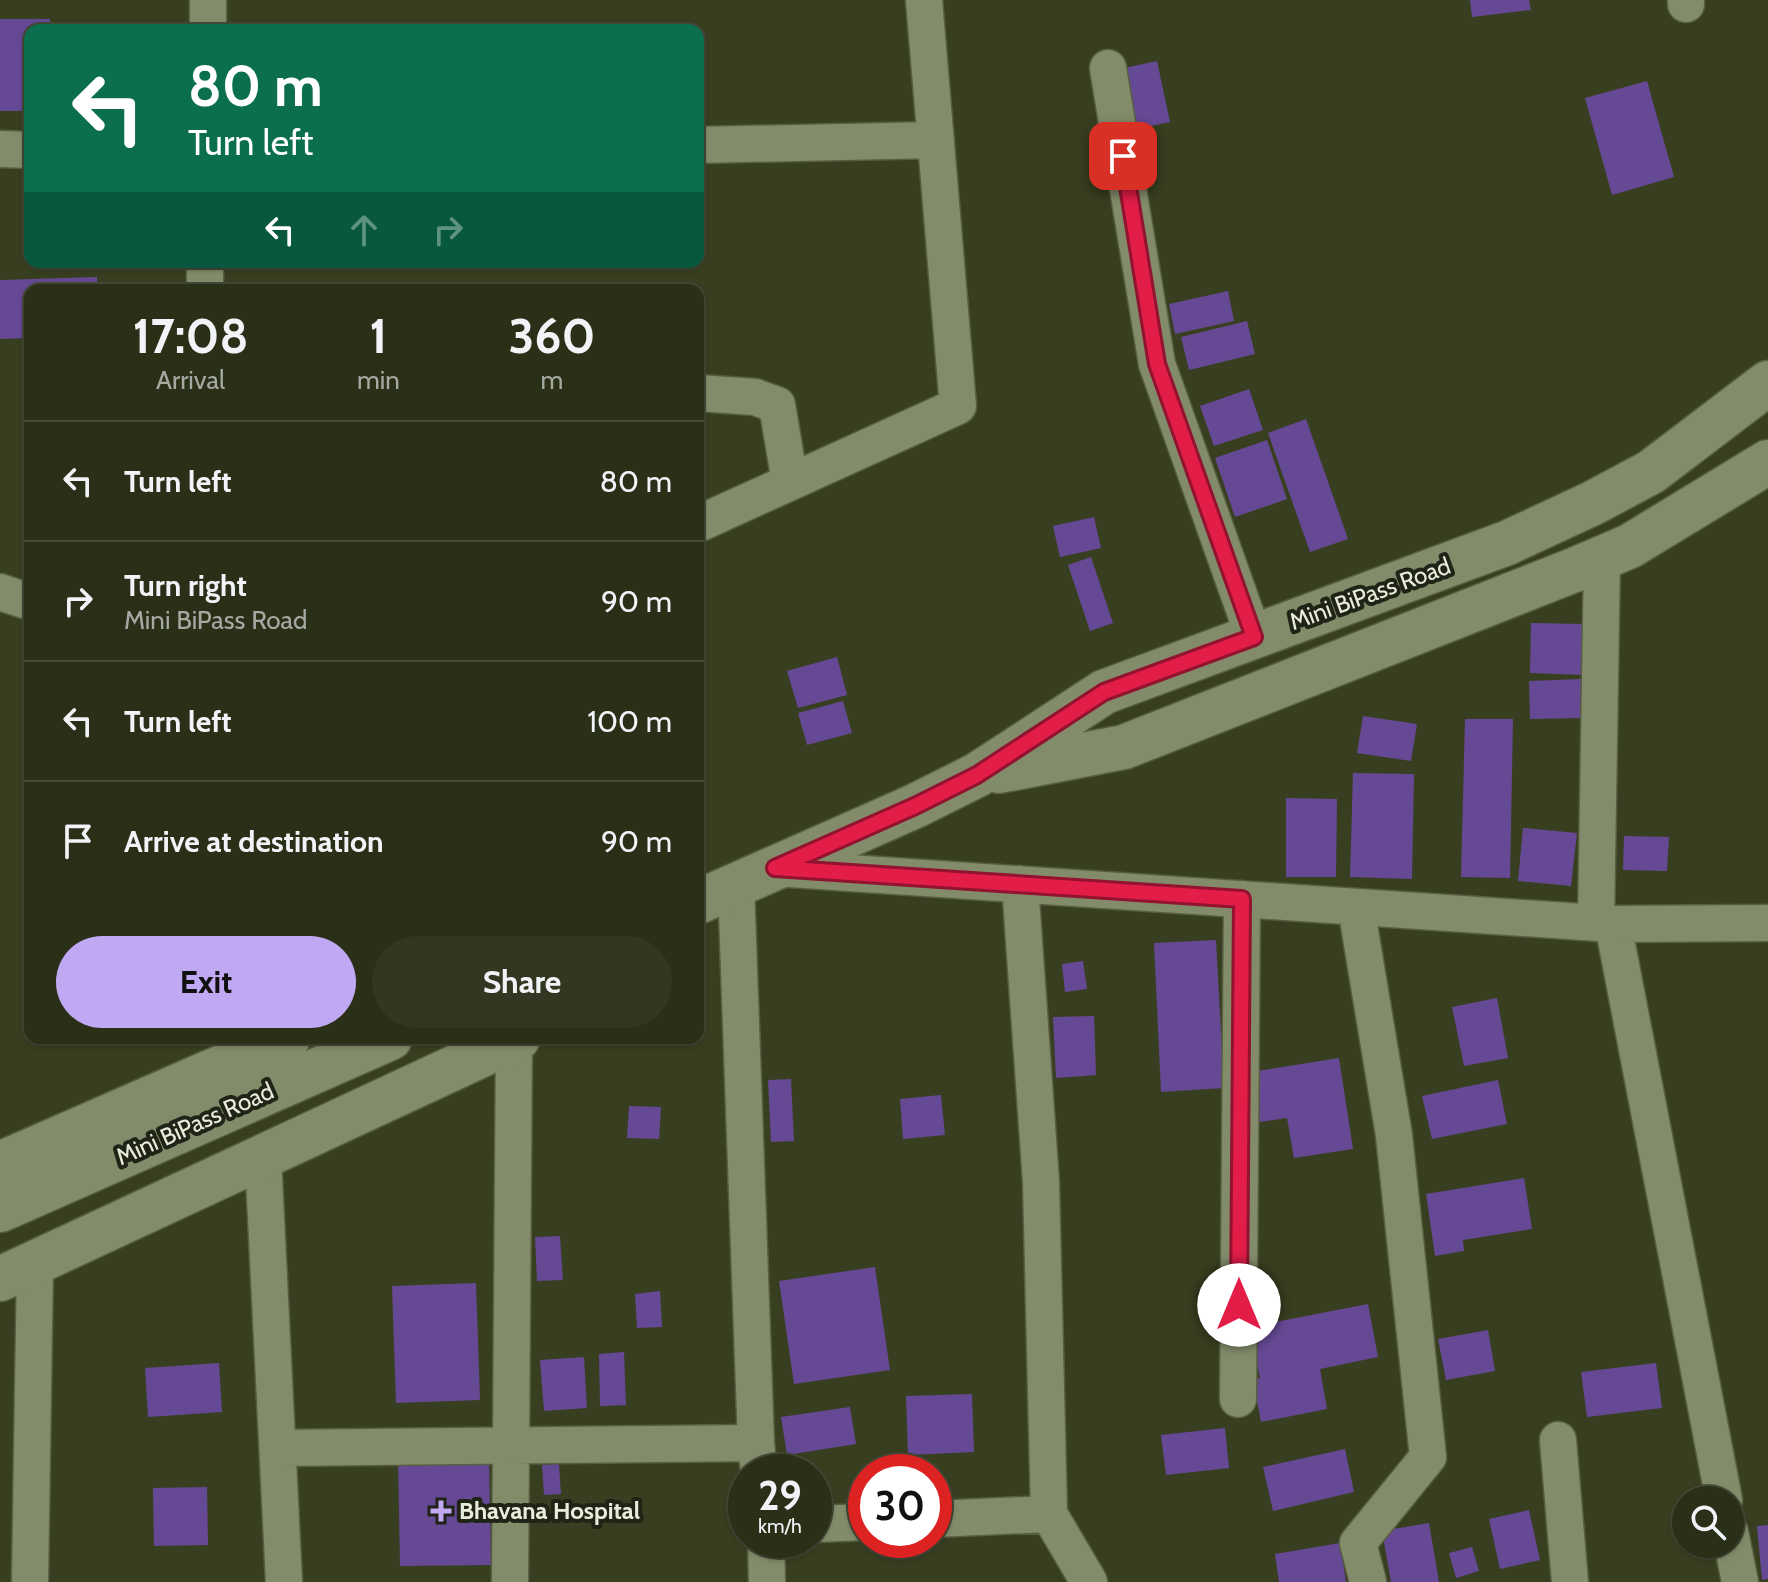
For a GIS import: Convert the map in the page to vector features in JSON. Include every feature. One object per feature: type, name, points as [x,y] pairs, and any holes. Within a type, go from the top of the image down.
[{"type":"street","points":[[208,0],[208,24]]},
{"type":"street","points":[[704,521],[958,406],[924,0]]},
{"type":"street","points":[[1108,68],[1157,364],[1254,637]]},
{"type":"street","points":[[704,145],[936,140]]},
{"type":"street","points":[[0,149],[24,150]]},
{"type":"street","name":"Mini BiPass Road","points":[[711,893],[915,806],[977,775],[1104,692],[1507,543],[1593,503],[1651,472],[1768,383]]},
{"type":"street","points":[[704,393],[755,397],[777,405],[790,482]]},
{"type":"street","points":[[977,775],[1124,747],[1602,558],[1630,546],[1768,462]]},
{"type":"street","points":[[1602,558],[1604,924],[1721,1486]]},
{"type":"street","points":[[0,592],[24,600]]},
{"type":"street","points":[[775,868],[1604,924],[1768,923]]},
{"type":"street","points":[[1020,884],[1041,1182],[1049,1514],[1089,1582]]},
{"type":"street","points":[[711,893],[757,1454]]},
{"type":"street","points":[[1238,1399],[1242,899]]},
{"type":"street","points":[[1356,907],[1394,1135],[1428,1457],[1358,1543],[1368,1582]]},
{"type":"street","points":[[0,1164],[274,1044]]},
{"type":"street","name":"Mini BiPass Road","points":[[0,1210],[376,1044]]},
{"type":"street","points":[[30,1582],[18,1271],[505,1044]]},
{"type":"street","points":[[510,1582],[516,1044]]},
{"type":"street","points":[[263,1157],[284,1582]]},
{"type":"street","points":[[1558,1440],[1570,1582]]},
{"type":"street","points":[[278,1448],[512,1445],[728,1456]]},
{"type":"street","points":[[952,1518],[1049,1514]]},
{"type":"street","points":[[766,1558],[767,1582]]},
{"type":"street","points":[[1735,1558],[1740,1582]]},
{"type":"building","points":[[1470,0],[1529,0],[1531,10],[1472,17]]},
{"type":"building","points":[[0,19],[50,19],[50,24],[24,24],[24,111],[0,111]]},
{"type":"building","points":[[1157,61],[1170,122],[1132,130],[1120,69]]},
{"type":"building","points":[[1647,81],[1674,177],[1612,195],[1585,98]]},
{"type":"building","points":[[97,277],[97,284],[24,284],[24,338],[0,339],[0,280]]},
{"type":"building","points":[[1228,291],[1234,321],[1175,334],[1169,304]]},
{"type":"building","points":[[1247,321],[1255,354],[1189,370],[1181,337]]},
{"type":"building","points":[[1249,389],[1263,430],[1214,446],[1200,406]]},
{"type":"building","points":[[1306,419],[1348,539],[1310,552],[1268,433]]},
{"type":"building","points":[[1267,440],[1287,499],[1235,517],[1215,458]]},
{"type":"building","points":[[1094,517],[1101,548],[1060,557],[1053,526]]},
{"type":"building","points":[[1091,557],[1113,623],[1090,631],[1068,565]]},
{"type":"building","points":[[1531,623],[1586,624],[1585,675],[1530,673]]},
{"type":"building","points":[[837,657],[847,695],[798,708],[787,671]]},
{"type":"building","points":[[1581,679],[1581,718],[1530,719],[1529,681]]},
{"type":"building","points":[[843,701],[852,733],[807,745],[798,713]]},
{"type":"building","points":[[1363,716],[1417,724],[1411,761],[1357,753]]},
{"type":"building","points":[[1465,719],[1513,719],[1510,878],[1461,877]]},
{"type":"building","points":[[1353,773],[1414,774],[1412,879],[1350,877]]},
{"type":"building","points":[[1286,798],[1337,799],[1336,877],[1286,877]]},
{"type":"building","points":[[1523,828],[1577,833],[1571,886],[1518,881]]},
{"type":"building","points":[[1624,836],[1669,837],[1667,871],[1623,870]]},
{"type":"building","points":[[1216,940],[1224,1088],[1161,1092],[1154,943]]},
{"type":"building","points":[[1083,961],[1087,989],[1065,992],[1062,964]]},
{"type":"building","points":[[1497,998],[1508,1058],[1464,1066],[1452,1007]]},
{"type":"building","points":[[1094,1016],[1096,1075],[1056,1078],[1053,1017]]},
{"type":"building","points":[[1339,1058],[1353,1149],[1294,1158],[1287,1118],[1259,1122],[1251,1072]]},
{"type":"building","points":[[791,1079],[794,1141],[771,1142],[768,1080]]},
{"type":"building","points":[[1498,1080],[1507,1124],[1432,1139],[1422,1096]]},
{"type":"building","points":[[941,1095],[945,1135],[903,1139],[900,1099]]},
{"type":"building","points":[[629,1106],[661,1107],[659,1139],[627,1138]]},
{"type":"building","points":[[1524,1178],[1532,1229],[1463,1240],[1464,1251],[1435,1256],[1426,1194]]},
{"type":"building","points":[[560,1236],[563,1280],[537,1281],[535,1237]]},
{"type":"building","points":[[875,1267],[890,1370],[794,1384],[779,1281]]},
{"type":"building","points":[[476,1283],[480,1400],[396,1403],[392,1286]]},
{"type":"building","points":[[660,1291],[662,1327],[637,1328],[635,1294]]},
{"type":"building","points":[[1368,1304],[1378,1357],[1320,1369],[1327,1409],[1261,1422],[1253,1379],[1260,1378],[1250,1327]]},
{"type":"building","points":[[1488,1330],[1495,1371],[1446,1380],[1438,1339]]},
{"type":"building","points":[[624,1352],[626,1405],[600,1406],[599,1354]]},
{"type":"building","points":[[584,1357],[587,1408],[544,1411],[540,1360]]},
{"type":"building","points":[[219,1363],[222,1412],[148,1417],[145,1368]]},
{"type":"building","points":[[1656,1363],[1662,1408],[1587,1417],[1581,1372]]},
{"type":"building","points":[[972,1394],[974,1452],[908,1454],[906,1396]]},
{"type":"building","points":[[850,1407],[856,1444],[787,1454],[781,1417]]},
{"type":"building","points":[[1225,1428],[1229,1468],[1166,1475],[1161,1435]]},
{"type":"building","points":[[1345,1449],[1354,1492],[1273,1511],[1263,1467]]},
{"type":"building","points":[[489,1457],[491,1565],[400,1566],[398,1458]]},
{"type":"building","points":[[559,1464],[561,1494],[544,1495],[542,1465]]},
{"type":"building","points":[[207,1487],[208,1545],[154,1546],[153,1488]]},
{"type":"building","points":[[1529,1510],[1540,1560],[1500,1569],[1489,1519]]},
{"type":"building","points":[[1429,1523],[1439,1582],[1391,1582],[1382,1531]]},
{"type":"building","points":[[1768,1525],[1768,1579],[1762,1580],[1757,1526]]},
{"type":"building","points":[[1340,1543],[1346,1582],[1279,1582],[1275,1554]]},
{"type":"building","points":[[1472,1547],[1479,1571],[1456,1578],[1449,1553]]},
{"type":"place","name":"Bhavana Hospital","points":[[441,1511]]},
{"type":"route","points":[[1123,156],[1157,364],[1254,637],[1104,692],[977,775],[775,868],[1242,899],[1239,1305]]}]
